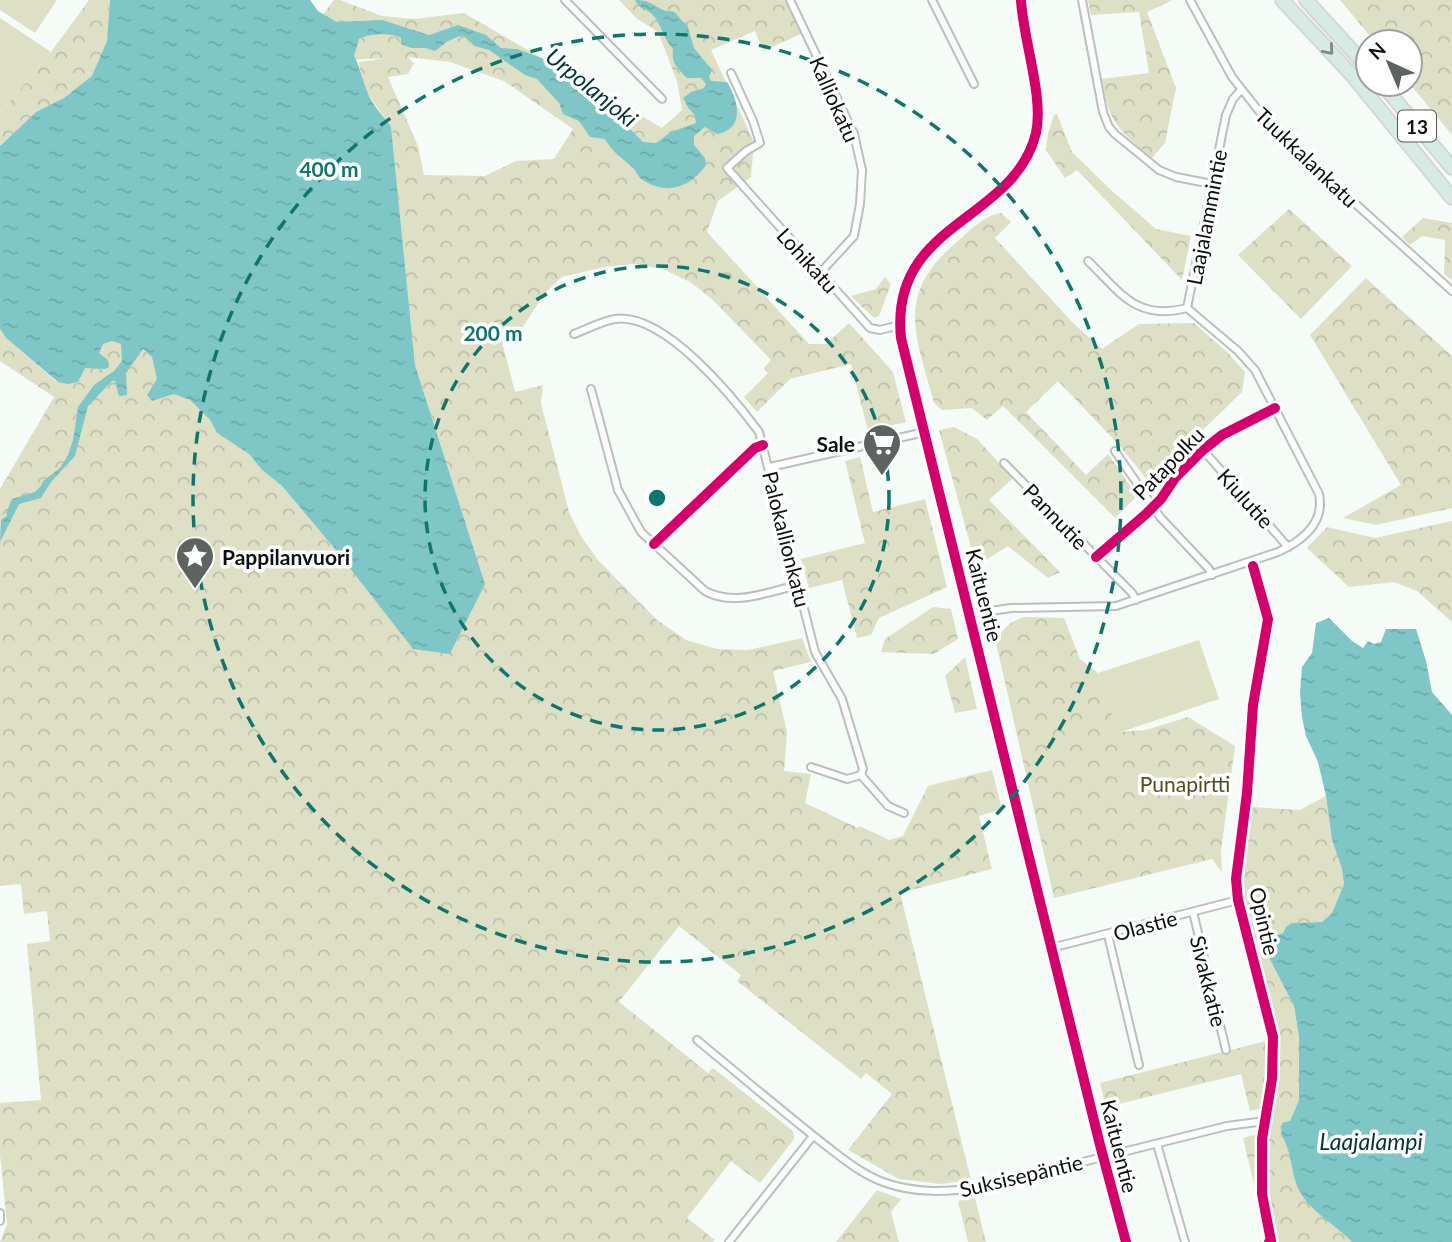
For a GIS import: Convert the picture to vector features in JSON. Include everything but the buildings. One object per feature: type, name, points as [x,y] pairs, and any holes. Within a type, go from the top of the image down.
[{"type":"highway","name":"13","points":[[1282,0],[1351,74],[1452,198]]},
{"type":"highway","points":[[1306,0],[1354,53]]},
{"type":"highway","name":"13","points":[[1394,98],[1452,168]]},
{"type":"street","points":[[565,0],[662,99]]},
{"type":"street","name":"Kalliokatu","points":[[790,0],[854,134],[862,170],[860,204],[854,236],[820,273]]},
{"type":"street","points":[[932,0],[974,84]]},
{"type":"street","name":"Kaituentie","points":[[1021,0],[1038,108],[1036,133],[1031,148],[1006,184],[923,254],[909,277],[901,300],[901,338],[1102,1156],[1126,1242]]},
{"type":"street","points":[[1082,0],[1103,112],[1109,127],[1159,170],[1176,177],[1212,184]]},
{"type":"street","name":"Tuukkalankatu","points":[[1190,0],[1241,90],[1274,130],[1452,291]]},
{"type":"street","name":"Lohikatu","points":[[731,73],[760,143],[727,168],[870,328],[880,330],[900,325]]},
{"type":"street","name":"Laajalammintie","points":[[969,614],[1012,608],[1106,607],[1136,600],[1288,547],[1312,529],[1319,518],[1319,494],[1255,370],[1238,351],[1187,308],[1226,115],[1233,99],[1241,90]]},
{"type":"street","points":[[1088,261],[1127,299],[1141,308],[1157,313],[1187,308]]},
{"type":"street","name":"Palokallionkatu","points":[[574,334],[616,319],[646,323],[691,355],[743,410],[759,432],[815,652],[842,699],[863,769],[861,775]]},
{"type":"street","points":[[591,388],[618,490],[641,531],[705,591],[716,597],[734,600],[798,585]]},
{"type":"street","points":[[770,467],[925,432]]},
{"type":"street","points":[[1115,450],[1160,517],[1212,575]]},
{"type":"street","name":"Kiulutie","points":[[1203,450],[1288,547]]},
{"type":"street","name":"Pannutie","points":[[1004,463],[1136,600]]},
{"type":"street","points":[[811,766],[846,779],[861,775],[888,806],[904,813]]},
{"type":"street","name":"Olastie","points":[[1051,948],[1238,900]]},
{"type":"street","name":"Sivakkatie","points":[[1193,912],[1226,1050]]},
{"type":"street","points":[[1108,935],[1139,1065]]},
{"type":"street","name":"Suksisepäntie","points":[[697,1040],[813,1136],[864,1174],[907,1189],[949,1192],[982,1186],[1227,1126],[1265,1121]]},
{"type":"street","points":[[729,1242],[813,1136]]},
{"type":"street","points":[[1157,1144],[1185,1242]]},
{"type":"street","points":[[0,1213],[0,1221]]},
{"type":"green space","points":[[0,0],[57,0],[35,33],[0,10]]},
{"type":"green space","points":[[89,0],[110,0],[107,41],[92,77],[64,98],[36,112],[0,146],[0,113],[51,52]]},
{"type":"green space","points":[[334,0],[382,16],[414,19],[464,13],[662,128],[682,110],[677,81],[658,32],[636,18],[619,0],[785,0],[801,34],[763,51],[755,31],[711,50],[754,142],[751,177],[718,201],[707,232],[809,344],[826,344],[849,323],[893,372],[906,422],[868,431],[851,364],[790,379],[757,412],[744,397],[768,373],[764,368],[771,360],[713,300],[690,282],[663,269],[633,264],[604,267],[562,277],[544,294],[523,327],[500,334],[515,392],[543,385],[541,403],[569,512],[582,538],[598,560],[657,620],[686,640],[717,649],[748,650],[802,638],[811,662],[773,671],[787,732],[784,771],[811,774],[805,803],[889,840],[903,836],[928,786],[992,770],[1002,809],[979,816],[992,869],[900,893],[971,1180],[941,1184],[899,1179],[848,1150],[892,1094],[866,1073],[861,1079],[737,981],[741,975],[679,926],[619,1002],[708,1073],[713,1068],[793,1131],[794,1139],[760,1183],[731,1161],[687,1218],[715,1240],[713,1242],[0,1242],[7,1224],[0,1155],[0,1103],[41,1100],[27,944],[50,941],[47,911],[24,914],[21,884],[0,886],[0,489],[54,397],[0,361],[0,329],[6,338],[57,382],[107,334],[146,343],[180,396],[190,400],[210,420],[217,433],[249,454],[262,470],[282,486],[335,549],[485,584],[415,365],[391,126],[370,96],[360,71],[359,62],[387,58],[348,60],[321,17]],"holes":[[[408,57],[450,62],[504,81],[573,129],[554,159],[516,161],[485,176],[424,175],[418,146],[388,77],[408,74],[414,63]]]},
{"type":"green space","points":[[1088,0],[1173,0],[1147,12],[1176,88],[1165,143],[1152,158],[1117,124],[1108,106],[1102,79],[1149,73],[1139,12],[1091,15]]},
{"type":"green space","points":[[1340,0],[1452,0],[1452,135],[1422,98],[1424,98],[1424,28],[1363,28]]},
{"type":"green space","points":[[0,18],[51,52],[0,113]]},
{"type":"green space","points":[[1057,114],[1072,152],[1111,190],[1156,229],[1191,236],[1182,280],[1077,170],[1065,178],[1046,150],[1048,133],[1054,115]]},
{"type":"green space","points":[[1289,209],[1352,266],[1301,319],[1238,255]]},
{"type":"green space","points":[[1001,213],[1011,222],[995,238],[1074,324],[1102,349],[1139,324],[1194,323],[1245,372],[1242,392],[1149,482],[1118,444],[1058,381],[1026,412],[1086,475],[1108,454],[1137,496],[1115,518],[1003,406],[987,420],[972,408],[942,410],[934,403],[917,336],[917,298],[924,280],[937,261],[978,224]]},
{"type":"green space","points":[[1423,218],[1452,223],[1452,281],[1444,274],[1445,240],[1422,236],[1410,245],[1402,237]]},
{"type":"green space","points":[[885,277],[891,284],[879,316],[874,318],[851,296],[876,289]]},
{"type":"green space","points":[[1366,278],[1452,356],[1452,508],[1376,525],[1343,518],[1401,485],[1310,335]]},
{"type":"green space","points":[[954,427],[977,439],[1013,478],[989,500],[1060,572],[1048,578],[1008,546],[986,560],[979,559],[972,551],[939,430]]},
{"type":"green space","points":[[860,457],[873,512],[925,499],[947,587],[879,618],[871,635],[857,638],[842,580],[809,588],[801,559],[865,543],[845,461]]},
{"type":"green space","points":[[1452,521],[1452,622],[1417,591],[1394,582],[1349,587],[1307,548],[1327,527],[1375,538]]},
{"type":"green space","points":[[933,607],[951,609],[958,639],[934,654],[881,652],[885,639]]},
{"type":"green space","name":"Punapirtti","points":[[1024,617],[1064,618],[1080,659],[1098,673],[1118,732],[1146,730],[1188,717],[1235,746],[1221,851],[1222,872],[1212,859],[1054,898],[996,643],[1007,627]]},
{"type":"green space","points":[[1199,640],[1219,699],[1118,733],[1098,673]]},
{"type":"green space","points":[[965,657],[977,709],[955,713],[945,676]]},
{"type":"green space","points":[[1326,796],[1332,840],[1344,884],[1332,913],[1322,922],[1291,923],[1283,933],[1262,944],[1294,1006],[1299,1038],[1299,1100],[1281,1135],[1288,1146],[1293,1171],[1352,1242],[1258,1242],[1267,1239],[1243,1138],[1261,1133],[1264,1108],[1250,1111],[1241,1074],[1106,1107],[1100,1083],[1270,1040],[1239,911],[1252,807],[1300,810]]},
{"type":"green space","points":[[877,1190],[901,1199],[891,1212],[899,1242],[836,1242]]},
{"type":"green space","points":[[975,1198],[986,1242],[968,1242],[958,1201]]},
{"type":"water","points":[[110,0],[310,0],[318,11],[337,22],[382,20],[429,35],[458,25],[486,35],[501,48],[517,49],[547,60],[589,96],[594,106],[627,126],[643,142],[656,143],[671,132],[696,123],[695,115],[683,98],[704,88],[706,84],[701,78],[687,78],[678,68],[674,62],[673,49],[658,22],[635,0],[644,1],[664,11],[674,12],[687,24],[694,48],[712,70],[709,77],[711,81],[727,82],[731,89],[737,112],[732,126],[717,134],[705,127],[694,136],[694,145],[705,158],[706,165],[686,184],[661,188],[641,179],[605,139],[590,137],[579,121],[563,114],[559,103],[537,79],[525,75],[489,50],[474,46],[466,37],[460,36],[448,41],[435,51],[411,48],[401,44],[401,38],[386,34],[359,39],[354,56],[364,84],[378,110],[391,126],[415,365],[485,584],[450,654],[413,649],[282,486],[262,470],[249,454],[217,433],[210,420],[190,400],[174,394],[152,401],[147,395],[157,379],[152,357],[143,349],[126,373],[127,395],[119,396],[115,381],[112,381],[88,406],[75,456],[51,482],[41,498],[19,504],[0,542],[1,520],[7,516],[12,499],[35,492],[43,481],[60,468],[73,440],[78,407],[94,385],[114,371],[122,361],[121,344],[112,341],[103,344],[99,353],[108,360],[109,367],[85,368],[78,382],[58,382],[6,338],[0,329],[0,146],[36,112],[64,98],[92,76],[107,41]]},
{"type":"water","name":"Laajalampi","points":[[1329,618],[1363,648],[1368,641],[1374,644],[1381,642],[1386,629],[1416,629],[1432,692],[1452,715],[1452,1242],[1352,1242],[1311,1206],[1300,1192],[1288,1149],[1281,1135],[1282,1123],[1290,1121],[1299,1100],[1299,1037],[1294,1006],[1262,944],[1283,933],[1291,923],[1322,922],[1332,913],[1344,884],[1332,840],[1318,762],[1306,736],[1300,693],[1302,667],[1312,653],[1316,623]]},
{"type":"cycle path","points":[[1021,0],[1035,85],[1038,119],[1036,133],[1023,163],[1004,187],[933,245],[914,269],[902,299],[901,338],[1126,1242]]},
{"type":"cycle path","name":"Patapolku","points":[[1096,557],[1146,514],[1161,499],[1175,478],[1203,450],[1222,435],[1275,408]]},
{"type":"cycle path","points":[[654,544],[755,448],[763,445]]},
{"type":"cycle path","name":"Opintie","points":[[1253,566],[1268,619],[1253,705],[1247,793],[1236,879],[1238,900],[1273,1037],[1272,1079],[1262,1139],[1262,1194],[1271,1241],[1269,1242]]},
{"type":"place","name":"Sale","points":[[882,477]]},
{"type":"place","name":"Pappilanvuori","points":[[195,590]]},
{"type":"water label","name":"Urpolanjoki","points":[[592,87]]}]
